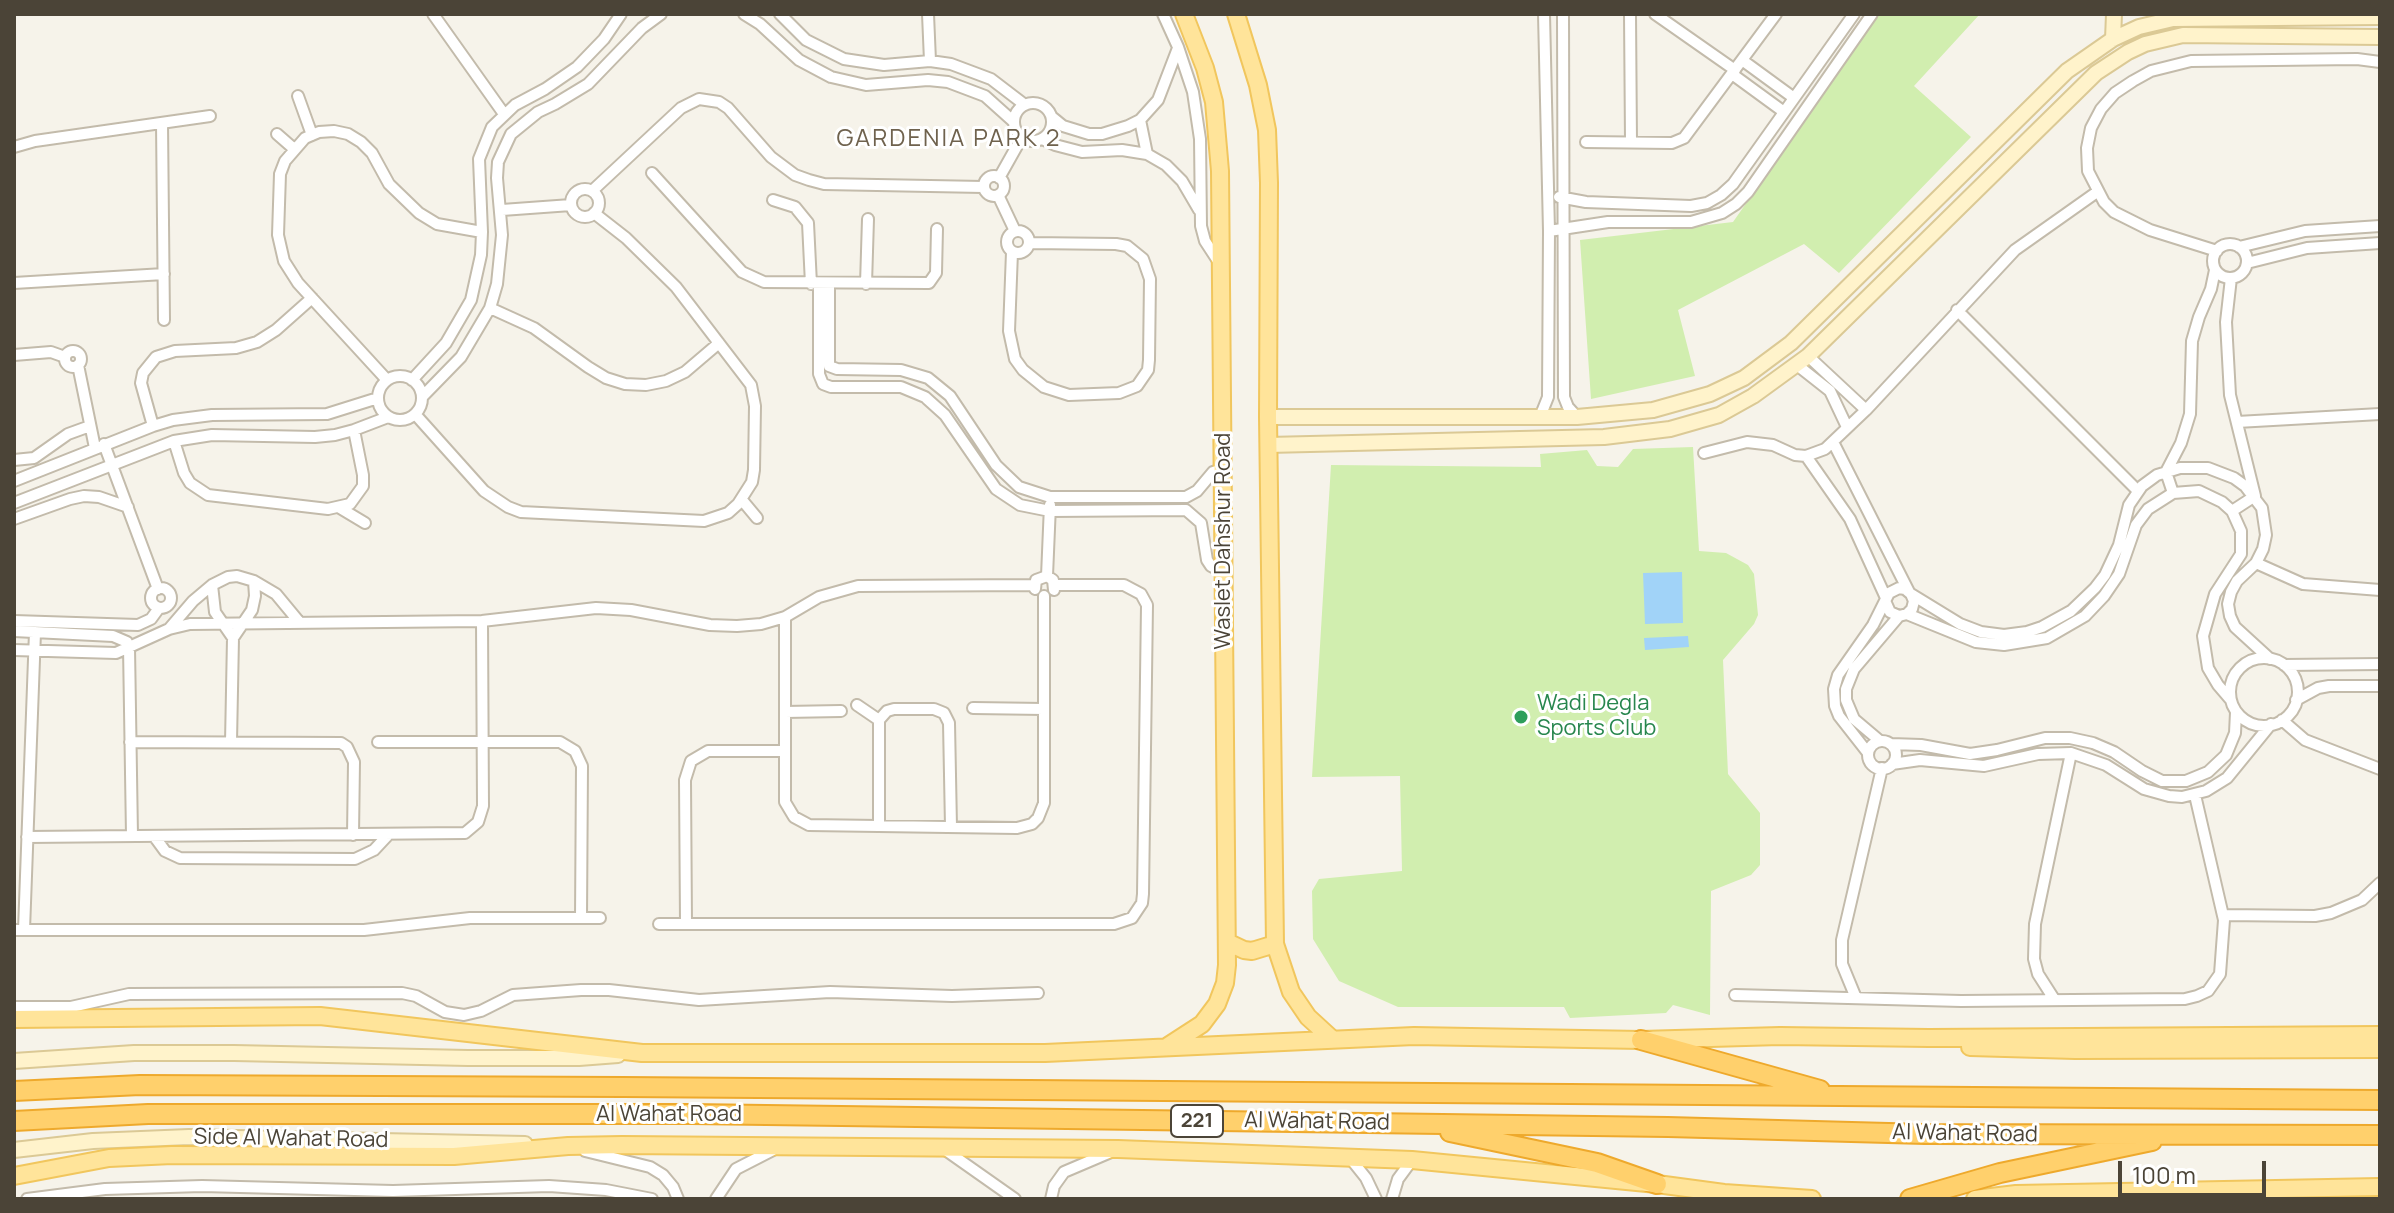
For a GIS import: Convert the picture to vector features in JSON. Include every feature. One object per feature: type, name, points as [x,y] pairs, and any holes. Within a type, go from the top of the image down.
[{"type":"highway","points":[[1641,1040],[1846,1097]]},
{"type":"highway","name":"Al Wahat Road","points":[[14,1091],[140,1085],[2380,1100]]},
{"type":"highway","name":"Al Wahat Road","points":[[14,1121],[106,1114],[675,1114],[1668,1127],[1925,1134],[2380,1135]]},
{"type":"highway","points":[[1408,1124],[1597,1163],[1657,1184]]},
{"type":"highway","points":[[1910,1199],[2000,1173],[2127,1148],[2175,1134]]},
{"type":"main road","name":"Waslet Dahshur Road","points":[[1166,1048],[1202,1024],[1217,1004],[1225,983],[1227,942],[1223,268],[1218,132],[1205,68],[1184,14]]},
{"type":"main road","name":"Waslet Dahshur Road","points":[[1236,14],[1258,85],[1267,130],[1275,944],[1291,992],[1308,1017],[1332,1039]]},
{"type":"main road","points":[[1227,942],[1244,950],[1264,949],[1275,944]]},
{"type":"main road","points":[[14,1019],[293,1015],[347,1018],[642,1053],[1045,1053],[1332,1039],[1490,1036],[1641,1040],[1780,1036],[2380,1035]]},
{"type":"main road","points":[[1929,1038],[1955,1046],[1983,1048],[2173,1051],[2380,1049]]},
{"type":"main road","points":[[14,1176],[109,1158],[440,1156],[568,1146],[1118,1149],[1412,1160],[1724,1193],[1812,1199]]},
{"type":"main road","points":[[1975,1199],[2016,1194],[2380,1187]]},
{"type":"street","points":[[433,14],[504,114]]},
{"type":"street","points":[[412,380],[446,343],[471,300],[479,266],[482,232],[479,159],[484,142],[504,114],[577,67],[604,39],[621,14]]},
{"type":"street","points":[[422,397],[419,387],[412,380],[400,376],[382,385],[378,398],[379,406],[388,417],[399,420],[415,414],[422,397],[461,357],[490,308],[501,260],[502,210],[498,162],[511,134],[538,112],[588,84],[642,28],[661,14]]},
{"type":"street","points":[[744,14],[760,24],[799,60],[831,77],[866,85],[928,80],[948,82],[985,96],[1014,122],[1022,137],[1032,141],[1042,139],[1051,130],[1052,117]]},
{"type":"street","points":[[780,14],[806,40],[844,59],[884,65],[930,61],[951,64],[991,79],[1025,105]]},
{"type":"street","points":[[928,14],[930,61]]},
{"type":"street","points":[[1163,14],[1178,47],[1197,116],[1202,163],[1199,210],[1205,241],[1223,268]]},
{"type":"street","points":[[1540,417],[1548,397],[1549,231],[1544,14]]},
{"type":"street","points":[[1563,14],[1564,397],[1577,417]]},
{"type":"street","points":[[1630,14],[1631,142]]},
{"type":"street","points":[[1655,14],[1784,112]]},
{"type":"street","points":[[1586,142],[1672,143],[1684,138],[1776,14]]},
{"type":"street","points":[[1546,197],[1612,204],[1691,206],[1707,203],[1721,195],[1733,184],[1854,14]]},
{"type":"street","points":[[1549,231],[1608,222],[1691,222],[1715,216],[1736,204],[1748,192],[1872,14]]},
{"type":"street","points":[[2113,39],[2114,14]]},
{"type":"street","points":[[1268,417],[1577,417],[1630,414],[1688,401],[1733,384],[1786,347],[2067,71],[2113,39],[2171,16],[2380,17]]},
{"type":"street","points":[[1268,445],[1604,437],[1670,429],[1730,410],[1802,361],[2096,73],[2112,62],[2145,44],[2183,35],[2380,37]]},
{"type":"street","points":[[1014,122],[1017,112],[1025,105],[1039,104],[1063,126],[1089,134],[1116,131],[1140,120],[1165,88],[1178,47]]},
{"type":"street","points":[[2217,251],[2150,230],[2126,219],[2104,202],[2088,171],[2087,148],[2091,128],[2101,109],[2115,93],[2151,71],[2191,61],[2357,59],[2380,62]]},
{"type":"street","points":[[1742,60],[1794,98]]},
{"type":"street","points":[[298,96],[312,135]]},
{"type":"street","points":[[592,191],[681,108],[699,99],[719,102],[728,108],[771,157],[795,175],[809,180],[824,184],[983,187]]},
{"type":"street","points":[[14,147],[35,141],[210,116]]},
{"type":"street","points":[[1140,120],[1147,154]]},
{"type":"street","points":[[162,123],[164,320]]},
{"type":"street","points":[[387,380],[290,273],[280,248],[280,174],[293,148],[312,135],[334,131],[348,134],[372,153],[389,184],[419,213],[437,224],[482,232]]},
{"type":"street","points":[[277,134],[293,148]]},
{"type":"street","points":[[999,178],[1022,137]]},
{"type":"street","points":[[1042,139],[1068,150],[1082,152],[1122,150],[1147,154],[1166,165],[1182,181],[1199,210]]},
{"type":"street","points":[[1987,148],[2003,166]]},
{"type":"street","points":[[652,173],[742,272],[764,282],[925,284],[933,281],[936,273],[937,229]]},
{"type":"street","points":[[983,187],[987,179],[999,178]]},
{"type":"street","points":[[983,187],[987,195],[998,195],[1004,188],[999,178]]},
{"type":"street","points":[[583,189],[592,191],[599,199],[594,213],[580,216],[572,210],[575,192],[583,189]]},
{"type":"street","points":[[1704,453],[1747,442],[1773,445],[1795,455],[1806,456],[1825,449],[1866,410],[2015,250],[2097,192]]},
{"type":"street","points":[[998,195],[1015,231]]},
{"type":"street","points":[[773,200],[795,207],[808,223],[831,367],[901,370],[928,378],[959,406],[1007,478],[1034,494],[1050,497],[1186,497],[1202,486],[1213,472],[1223,469]]},
{"type":"street","points":[[502,210],[571,205]]},
{"type":"street","points":[[415,414],[484,491],[521,512],[704,521],[728,513],[742,500],[752,482],[754,470],[754,395],[746,376],[676,287],[626,238],[594,213]]},
{"type":"street","points":[[866,284],[868,219]]},
{"type":"street","points":[[2173,493],[2166,472],[2181,443],[2190,414],[2192,341],[2211,289],[2215,270],[2213,257],[2217,251],[2225,245],[2239,247],[2305,231],[2380,226]]},
{"type":"street","points":[[1015,231],[1027,234],[1030,243]]},
{"type":"street","points":[[1015,231],[1007,240],[1012,252],[1009,331],[1015,359],[1023,370],[1044,387],[1069,395],[1119,393],[1137,386],[1149,360],[1150,279],[1143,259],[1127,246],[1116,244],[1030,243]]},
{"type":"street","points":[[1012,252],[1025,251],[1030,243]]},
{"type":"street","points":[[2247,263],[2307,248],[2380,243]]},
{"type":"street","points":[[2215,270],[2225,278],[2240,275],[2247,263],[2239,247]]},
{"type":"street","points":[[14,283],[164,274]]},
{"type":"street","points":[[2231,278],[2227,304],[2228,366],[2237,422],[2255,496],[2262,508],[2266,535],[2256,563],[2237,581],[2231,592],[2228,604],[2230,616],[2235,627],[2270,659],[2284,665],[2380,664]]},
{"type":"street","points":[[153,426],[141,383],[143,373],[156,357],[175,351],[236,348],[257,342],[276,330],[312,298]]},
{"type":"street","points":[[490,308],[534,328],[588,367],[606,378],[625,384],[646,385],[666,381],[685,372],[719,343]]},
{"type":"street","points":[[1957,310],[2138,491]]},
{"type":"street","points":[[824,322],[819,374],[823,384],[831,387],[887,386],[914,391],[936,405],[996,489],[1020,505],[1050,511],[1186,510],[1201,523],[1207,560],[1223,572]]},
{"type":"street","points":[[1786,347],[1866,410]]},
{"type":"street","points":[[14,355],[51,352],[65,357],[70,352],[77,352],[81,359],[78,365],[90,426],[111,464],[128,507],[158,589],[151,599],[159,608],[151,619],[138,625],[14,621]]},
{"type":"street","points":[[1802,361],[1830,391],[1847,427]]},
{"type":"street","points":[[14,481],[153,426],[212,415],[327,414],[378,398]]},
{"type":"street","points":[[2237,422],[2380,414]]},
{"type":"street","points":[[14,503],[174,441],[212,435],[315,437],[354,430],[388,417]]},
{"type":"street","points":[[1404,418],[1404,443]]},
{"type":"street","points":[[14,460],[34,458],[68,434],[90,426]]},
{"type":"street","points":[[340,508],[358,496],[363,486],[354,430]]},
{"type":"street","points":[[174,441],[190,483],[208,495],[340,508],[365,523]]},
{"type":"street","points":[[1833,442],[1910,593],[1912,609],[1854,669],[1846,689],[1846,700],[1854,719],[1886,742],[1896,754],[1887,766],[1842,940],[1842,964],[1856,998]]},
{"type":"street","points":[[972,457],[985,447]]},
{"type":"street","points":[[1806,456],[1850,519],[1890,612],[1976,642],[2019,644],[2047,638],[2073,625],[2104,596],[2119,574],[2141,517],[2155,502],[2173,493],[2199,491],[2211,495],[2232,511],[2241,531],[2241,554],[2215,594],[2203,636],[2208,668],[2218,685],[2236,712],[2248,722],[2276,722],[2305,740],[2380,769]]},
{"type":"street","points":[[2255,496],[2234,478],[2208,468],[2180,468],[2149,480],[2129,505],[2113,561],[2095,588],[2071,611],[2027,632],[2004,635],[1981,632],[1960,624],[1910,593],[1893,589],[1861,644],[1838,675],[1834,689],[1835,706],[1839,716],[1868,753],[1870,762],[1887,766],[1920,760],[1966,766],[1994,765],[2038,754],[2071,753],[2106,765],[2144,789],[2169,796],[2195,795],[2227,778],[2276,722],[2291,711],[2296,700],[2296,683],[2284,665]]},
{"type":"street","points":[[14,519],[84,496],[99,497],[128,507]]},
{"type":"street","points":[[2232,511],[2255,496]]},
{"type":"street","points":[[659,924],[1114,924],[1132,918],[1142,903],[1143,894],[1147,605],[1141,594],[1124,585],[1055,585],[1047,576],[1050,497]]},
{"type":"street","points":[[1186,497],[1186,510]]},
{"type":"street","points":[[742,500],[757,518]]},
{"type":"street","points":[[2256,563],[2303,584],[2380,590]]},
{"type":"street","points":[[169,629],[193,601],[212,585],[237,576],[254,581],[285,603],[300,623]]},
{"type":"street","points":[[1034,585],[1038,578],[1047,576]]},
{"type":"street","points":[[231,742],[233,638],[254,604],[254,581]]},
{"type":"street","points":[[212,585],[213,605],[233,638]]},
{"type":"street","points":[[1034,585],[1038,594],[1044,596],[1052,593],[1055,585]]},
{"type":"street","points":[[14,650],[116,653],[169,629],[190,624],[482,621],[596,608],[656,613],[710,625],[761,624],[785,617],[819,597],[858,586],[1034,585]]},
{"type":"street","points":[[2095,588],[2102,590],[2104,596]]},
{"type":"street","points":[[785,617],[785,802],[794,817],[809,825],[1017,828],[1032,824],[1038,818],[1044,798],[1044,596]]},
{"type":"street","points":[[27,837],[456,834],[472,829],[482,815],[482,621]]},
{"type":"street","points":[[14,631],[113,636],[123,639],[129,647],[132,836]]},
{"type":"street","points":[[35,632],[27,837],[19,930],[364,930],[470,918],[600,918]]},
{"type":"street","points":[[2230,699],[2233,677],[2242,666],[2255,659],[2270,659]]},
{"type":"street","points":[[2296,700],[2329,686],[2380,686]]},
{"type":"street","points":[[857,705],[879,720]]},
{"type":"street","points":[[973,708],[1044,709]]},
{"type":"street","points":[[879,826],[879,720],[894,709],[934,709],[944,713],[947,718],[951,827]]},
{"type":"street","points":[[785,712],[841,711]]},
{"type":"street","points":[[1868,753],[1872,745],[1886,742],[1970,754],[2045,738],[2070,738],[2114,752],[2162,781],[2186,781],[2211,770],[2226,755],[2232,745],[2236,712]]},
{"type":"street","points":[[130,742],[333,741],[347,747],[354,762],[353,835]]},
{"type":"street","points":[[378,742],[560,742],[568,745],[580,758],[582,766],[581,918]]},
{"type":"street","points":[[686,924],[685,780],[691,761],[708,751],[785,751]]},
{"type":"street","points":[[2054,999],[2038,974],[2034,959],[2035,924],[2071,753]]},
{"type":"street","points":[[1966,766],[1970,754]]},
{"type":"street","points":[[2144,789],[2150,776]]},
{"type":"street","points":[[1735,995],[1961,1001],[2185,999],[2197,996],[2208,991],[2220,974],[2224,915],[2195,795]]},
{"type":"street","points":[[154,836],[165,851],[180,858],[355,859],[374,850],[388,835]]},
{"type":"street","points":[[2224,915],[2315,916],[2331,913],[2362,900],[2380,883]]},
{"type":"street","points":[[14,1007],[71,1007],[129,994],[402,993],[416,996],[445,1012],[464,1015],[481,1011],[513,995],[581,990],[699,1000],[830,992],[952,996],[1038,993]]},
{"type":"street","points":[[14,1061],[149,1053],[579,1058],[642,1053]]},
{"type":"street","name":"Side Al Wahat Road","points":[[14,1150],[93,1141],[189,1137],[568,1146]]},
{"type":"street","points":[[568,1146],[650,1167],[663,1175],[678,1199]]},
{"type":"street","points":[[716,1199],[736,1169],[779,1147]]},
{"type":"street","points":[[942,1148],[1015,1199]]},
{"type":"street","points":[[1051,1199],[1054,1186],[1064,1172],[1118,1149]]},
{"type":"street","points":[[1349,1156],[1366,1178],[1376,1199]]},
{"type":"street","points":[[1392,1199],[1398,1179],[1412,1160]]},
{"type":"street","points":[[27,1199],[202,1186],[393,1191],[549,1186],[606,1190],[652,1199]]},
{"type":"green space","points":[[1879,14],[1980,14],[1914,86],[1971,137],[1839,273],[1804,244],[1678,310],[1695,376],[1591,399],[1580,240],[1733,222]]},
{"type":"green space","name":"Wadi Degla Sports Club","points":[[1693,447],[1699,551],[1726,553],[1748,565],[1754,574],[1758,615],[1723,660],[1728,774],[1760,813],[1760,865],[1751,875],[1711,891],[1710,1015],[1673,1005],[1666,1013],[1570,1018],[1564,1007],[1398,1007],[1339,981],[1313,939],[1312,891],[1319,879],[1402,871],[1400,776],[1312,777],[1331,465],[1541,467],[1540,454],[1587,450],[1597,466],[1618,467],[1633,449]]},
{"type":"water","points":[[1682,572],[1683,623],[1645,624],[1643,573]]},
{"type":"water","points":[[1688,636],[1689,647],[1645,650],[1644,638]]},
{"type":"place","name":"Wadi Degla Sports Club","points":[[1521,717]]},
{"type":"district","name":"GARDENIA PARK 2","points":[[949,139]]}]
